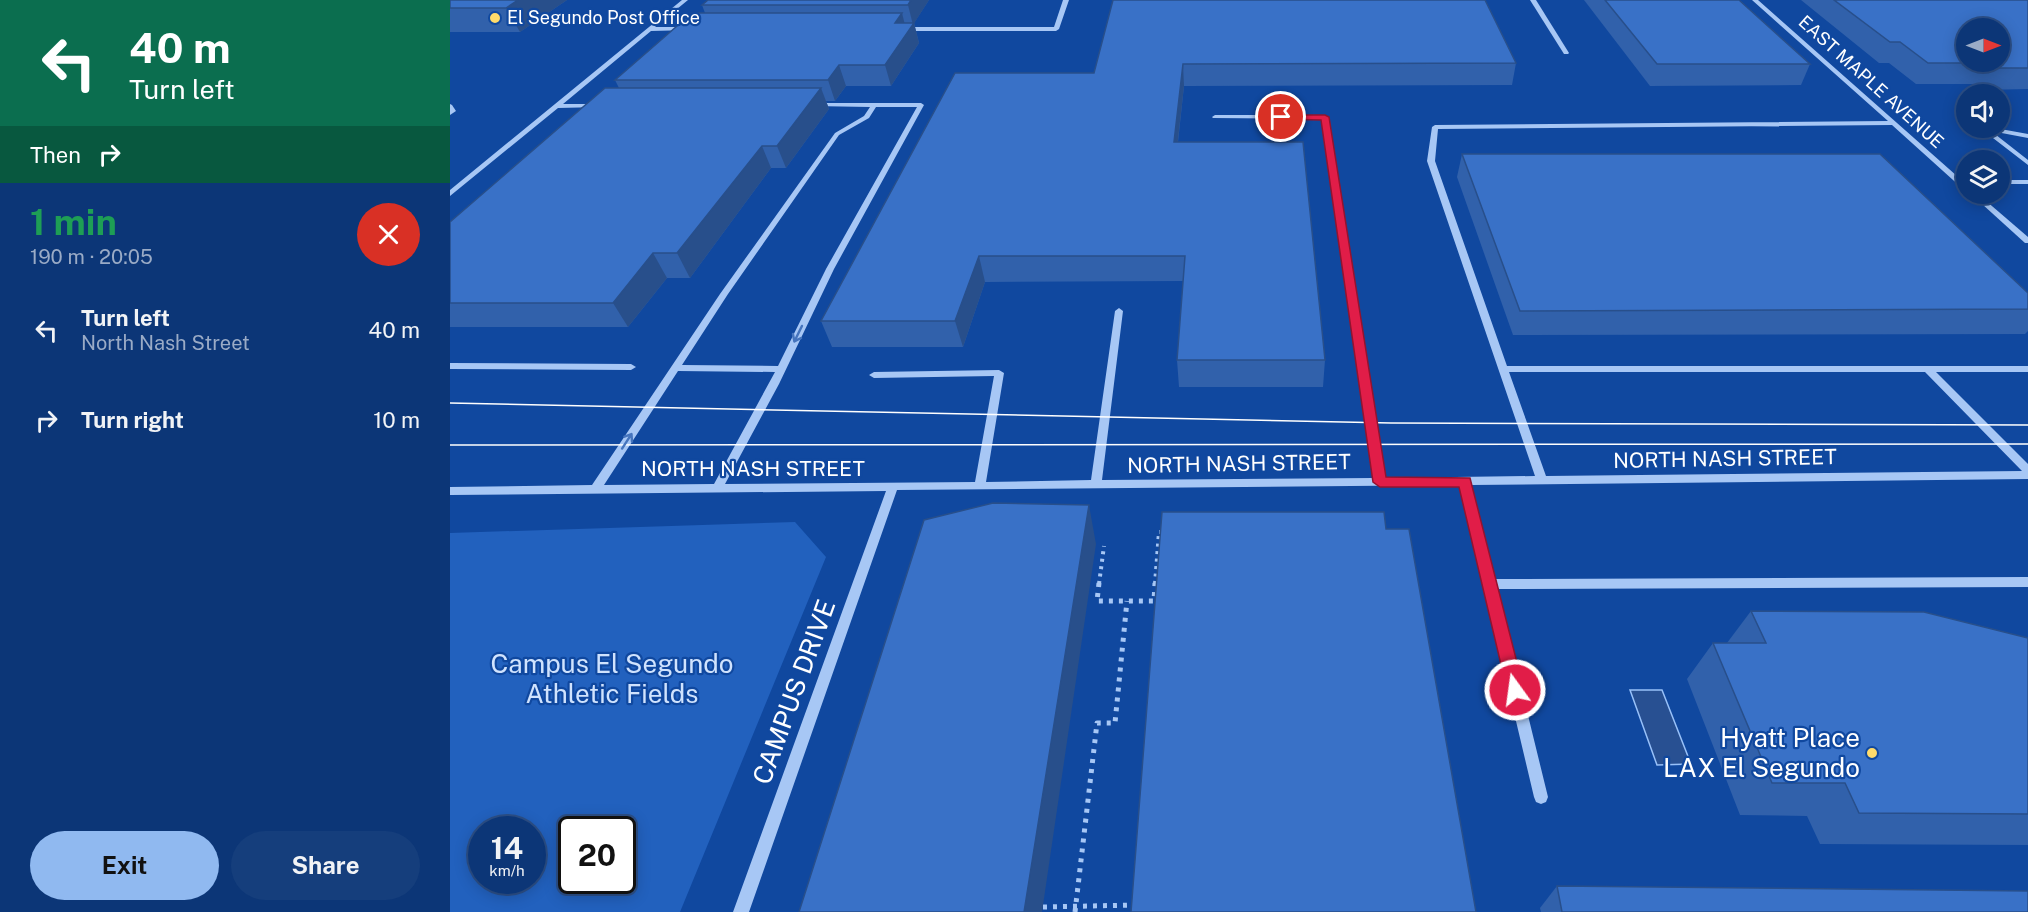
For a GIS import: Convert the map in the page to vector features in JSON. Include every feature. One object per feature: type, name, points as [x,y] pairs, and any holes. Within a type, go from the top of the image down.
[{"type":"street","points":[[450,194],[685,0]]},
{"type":"street","points":[[892,29],[1056,29],[1066,0]]},
{"type":"street","points":[[1533,0],[1566,53]]},
{"type":"street","name":"EAST MAPLE AVENUE","points":[[1755,0],[1956,176]]},
{"type":"street","points":[[649,29],[691,29]]},
{"type":"street","points":[[717,489],[824,282],[921,105],[802,105]]},
{"type":"street","points":[[595,490],[724,294],[837,134],[867,117],[874,105]]},
{"type":"street","points":[[450,106],[453,111],[450,113]]},
{"type":"street","points":[[557,106],[608,106]]},
{"type":"street","points":[[1215,117],[1325,117],[1380,482]]},
{"type":"street","points":[[1542,480],[1431,161],[1435,127],[1894,123]]},
{"type":"street","points":[[2010,133],[2028,136]]},
{"type":"street","points":[[1997,138],[2028,163]]},
{"type":"street","points":[[2010,182],[2028,182]]},
{"type":"street","points":[[1985,204],[2028,241]]},
{"type":"street","points":[[1096,485],[1119,311]]},
{"type":"street","points":[[450,366],[631,368]]},
{"type":"street","points":[[675,368],[781,369]]},
{"type":"street","points":[[1503,369],[2028,369]]},
{"type":"street","points":[[1927,369],[2028,473]]},
{"type":"street","points":[[874,375],[999,373],[980,486]]},
{"type":"street","name":"NORTH NASH STREET","points":[[450,491],[893,488],[2028,473]]},
{"type":"street","points":[[1465,481],[1541,797]]},
{"type":"street","name":"CAMPUS DRIVE","points":[[741,912],[893,488]]},
{"type":"street","points":[[1490,584],[2028,582]]},
{"type":"path","points":[[1104,546],[1097,601],[1154,601],[1159,532],[1170,532]]},
{"type":"path","points":[[1075,912],[1097,723],[1115,723],[1127,601]]},
{"type":"path","points":[[1043,907],[1140,905]]},
{"type":"green space","name":"Campus El Segundo Athletic Fields","points":[[795,522],[826,557],[680,912],[450,912],[450,533]]},
{"type":"shaded area","points":[[1630,690],[1662,690],[1691,764],[1657,765]]},
{"type":"building","points":[[450,0],[518,0],[506,8],[450,8]]},
{"type":"building","points":[[708,0],[911,0],[908,5],[702,5]]},
{"type":"building","points":[[1113,0],[1485,0],[1516,63],[1183,64],[1174,142],[1303,142],[1325,360],[1177,360],[1185,256],[979,256],[955,321],[821,321],[955,73],[1094,73]]},
{"type":"building","points":[[1605,0],[1739,0],[1810,64],[1657,64]]},
{"type":"building","points":[[1834,0],[2028,0],[2028,68],[2010,68],[2010,18],[1956,18],[1956,63],[1928,63],[1900,42],[1890,42]]},
{"type":"building","points":[[692,13],[902,13],[895,23],[914,23],[885,65],[839,65],[828,80],[615,80]]},
{"type":"building","points":[[605,88],[821,88],[777,146],[762,146],[677,253],[653,253],[613,303],[450,303],[450,222]]},
{"type":"building","points":[[1462,154],[1880,154],[2028,293],[2028,309],[1520,311]]},
{"type":"building","points":[[993,503],[1089,505],[1024,912],[799,912],[924,520]]},
{"type":"building","points":[[1162,512],[1384,512],[1386,529],[1409,529],[1476,912],[1131,912]]},
{"type":"building","name":"Hyatt Place LAX El Segundo","points":[[1751,611],[1924,612],[2028,638],[2028,814],[1859,813],[1845,783],[1772,783],[1713,643],[1766,643]]},
{"type":"building","points":[[1557,886],[2028,891],[2028,912],[1562,912]]},
{"type":"tram line","points":[[450,403],[1391,423],[2028,425]]},
{"type":"tram line","points":[[450,445],[2028,444]]},
{"type":"place","name":"El Segundo Post Office","points":[[495,18]]},
{"type":"place","name":"Hyatt Place LAX El Segundo","points":[[1872,753]]},
{"type":"route","points":[[1281,117],[1325,117],[1380,482],[1465,481],[1515,690]]}]
